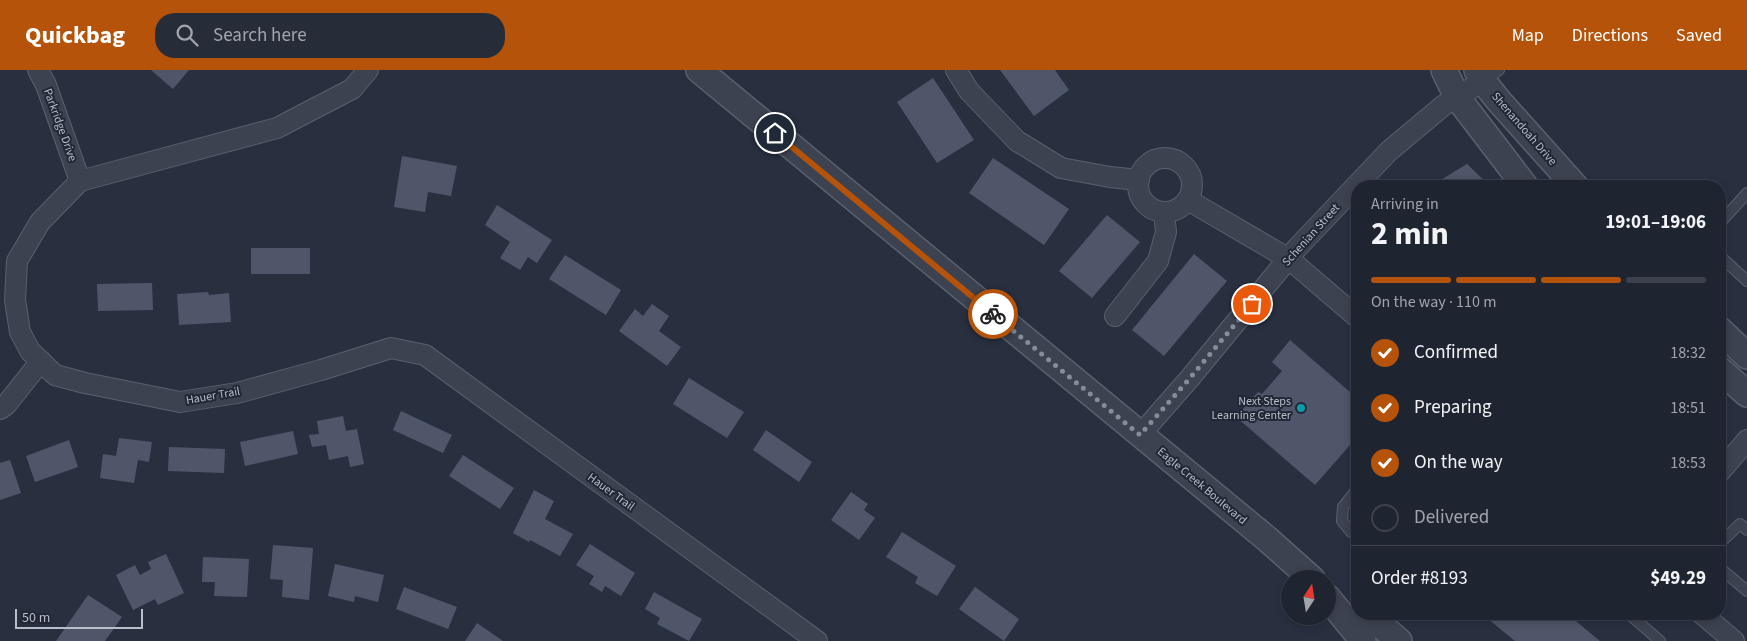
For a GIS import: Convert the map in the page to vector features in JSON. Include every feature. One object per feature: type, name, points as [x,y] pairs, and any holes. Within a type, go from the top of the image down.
[{"type":"street","name":"Parkridge Drive","points":[[38,70],[46,85],[80,182]]},
{"type":"street","name":"Hauer Trail","points":[[368,70],[352,89],[277,128],[80,182],[40,222],[17,261],[15,300],[20,332],[30,351],[55,374],[62,377],[180,402],[237,393],[391,348],[425,355],[817,641]]},
{"type":"street","name":"Eagle Creek Boulevard","points":[[698,70],[1266,538],[1302,570]]},
{"type":"street","points":[[956,70],[969,91],[1017,141],[1046,159],[1061,168],[1139,180]]},
{"type":"street","points":[[1444,70],[1457,97],[1520,180]]},
{"type":"street","name":"Schenian Street","points":[[1362,180],[1389,151],[1444,105],[1486,74]]},
{"type":"street","name":"Shenandoah Drive","points":[[1486,74],[1570,180]]},
{"type":"street","points":[[1172,159],[1186,168],[1191,175],[1192,192],[1188,200],[1182,207],[1173,211],[1155,210],[1147,205],[1141,198],[1138,189],[1142,171],[1148,164],[1156,160],[1172,159]]},
{"type":"street","name":"Schenian Street","points":[[1140,435],[1289,259],[1351,192]]},
{"type":"street","points":[[1188,200],[1289,259],[1351,312]]},
{"type":"street","points":[[1115,316],[1158,261],[1166,232],[1164,212]]},
{"type":"street","points":[[1726,336],[1747,356]]},
{"type":"street","points":[[0,409],[6,405],[41,361]]},
{"type":"street","points":[[1726,375],[1747,394]]},
{"type":"street","points":[[1726,465],[1747,440]]},
{"type":"street","points":[[1336,595],[1351,605]]},
{"type":"street","points":[[1336,608],[1363,641]]},
{"type":"street","points":[[1372,620],[1399,641]]},
{"type":"street","points":[[1709,620],[1734,641]]},
{"type":"lane","points":[[1726,216],[1747,193]]},
{"type":"lane","points":[[1726,262],[1747,281]]},
{"type":"lane","points":[[1351,497],[1343,507],[1342,521],[1351,532]]},
{"type":"lane","points":[[1726,535],[1740,524],[1747,530]]},
{"type":"lane","points":[[1726,573],[1747,591]]},
{"type":"lane","points":[[1636,620],[1660,641]]},
{"type":"building","points":[[151,70],[189,70],[173,89]]},
{"type":"building","points":[[1000,70],[1055,70],[1069,90],[1034,116]]},
{"type":"building","points":[[933,78],[974,140],[937,163],[897,102]]},
{"type":"building","points":[[402,156],[457,166],[451,196],[428,192],[425,212],[394,207]]},
{"type":"building","points":[[993,158],[1069,209],[1044,245],[969,193]]},
{"type":"building","points":[[1467,164],[1484,180],[1441,180]]},
{"type":"building","points":[[497,205],[552,240],[537,263],[528,257],[520,270],[500,258],[510,242],[485,225]]},
{"type":"building","points":[[1107,215],[1140,242],[1092,298],[1059,271]]},
{"type":"building","points":[[251,248],[310,248],[310,274],[251,274]]},
{"type":"building","points":[[1194,254],[1227,281],[1164,356],[1132,330]]},
{"type":"building","points":[[565,255],[621,290],[606,315],[549,279]]},
{"type":"building","points":[[152,283],[153,310],[98,311],[97,284]]},
{"type":"building","points":[[208,292],[209,295],[229,293],[231,322],[179,325],[177,294]]},
{"type":"building","points":[[652,304],[669,316],[659,331],[681,347],[667,366],[619,331],[635,309],[643,316]]},
{"type":"building","name":"Next Steps Learning Center","points":[[1290,340],[1351,393],[1351,444],[1315,485],[1236,417],[1258,392],[1262,394],[1282,371],[1272,362]]},
{"type":"building","points":[[689,378],[744,412],[727,438],[673,404]]},
{"type":"building","points":[[401,411],[452,435],[443,453],[393,430]]},
{"type":"building","points":[[343,416],[346,431],[357,429],[364,464],[350,467],[348,456],[329,460],[326,445],[312,447],[309,435],[319,434],[317,421]]},
{"type":"building","points":[[766,430],[812,462],[799,482],[753,450]]},
{"type":"building","points":[[293,431],[298,454],[245,466],[240,442]]},
{"type":"building","points":[[119,438],[152,442],[149,462],[138,460],[134,483],[100,478],[103,454],[116,456]]},
{"type":"building","points":[[69,440],[78,467],[35,482],[26,456]]},
{"type":"building","points":[[169,447],[225,449],[224,473],[168,471]]},
{"type":"building","points":[[463,455],[514,488],[500,509],[449,476]]},
{"type":"building","points":[[10,460],[21,493],[0,500],[0,463]]},
{"type":"building","points":[[534,490],[554,501],[545,519],[573,534],[560,556],[513,533]]},
{"type":"building","points":[[851,492],[868,504],[864,510],[875,518],[859,540],[831,520]]},
{"type":"building","points":[[902,532],[956,566],[937,596],[915,583],[918,577],[886,557]]},
{"type":"building","points":[[590,544],[635,573],[621,596],[605,586],[602,592],[589,584],[594,576],[576,565]]},
{"type":"building","points":[[273,545],[313,548],[309,600],[282,597],[283,580],[270,579]]},
{"type":"building","points":[[166,554],[184,593],[158,605],[155,599],[133,610],[116,575],[135,565],[140,575],[151,569],[148,562]]},
{"type":"building","points":[[203,557],[249,559],[247,597],[214,596],[215,582],[202,582]]},
{"type":"building","points":[[335,564],[384,575],[378,602],[355,596],[354,602],[328,596]]},
{"type":"building","points":[[404,587],[457,607],[448,629],[396,609]]},
{"type":"building","points":[[975,587],[1019,619],[1004,641],[959,609]]},
{"type":"building","points":[[654,592],[702,619],[689,641],[657,624],[660,618],[645,609]]},
{"type":"building","points":[[88,595],[122,617],[105,641],[56,641]]},
{"type":"building","points":[[1489,620],[1574,620],[1600,641],[1515,641]]},
{"type":"building","points":[[477,623],[503,641],[465,641]]},
{"type":"way so far","points":[[993,314],[1140,435],[1252,304]]},
{"type":"place","name":"Next Steps Learning Center","points":[[1301,408]]},
{"type":"route","points":[[775,133],[993,314]]}]
